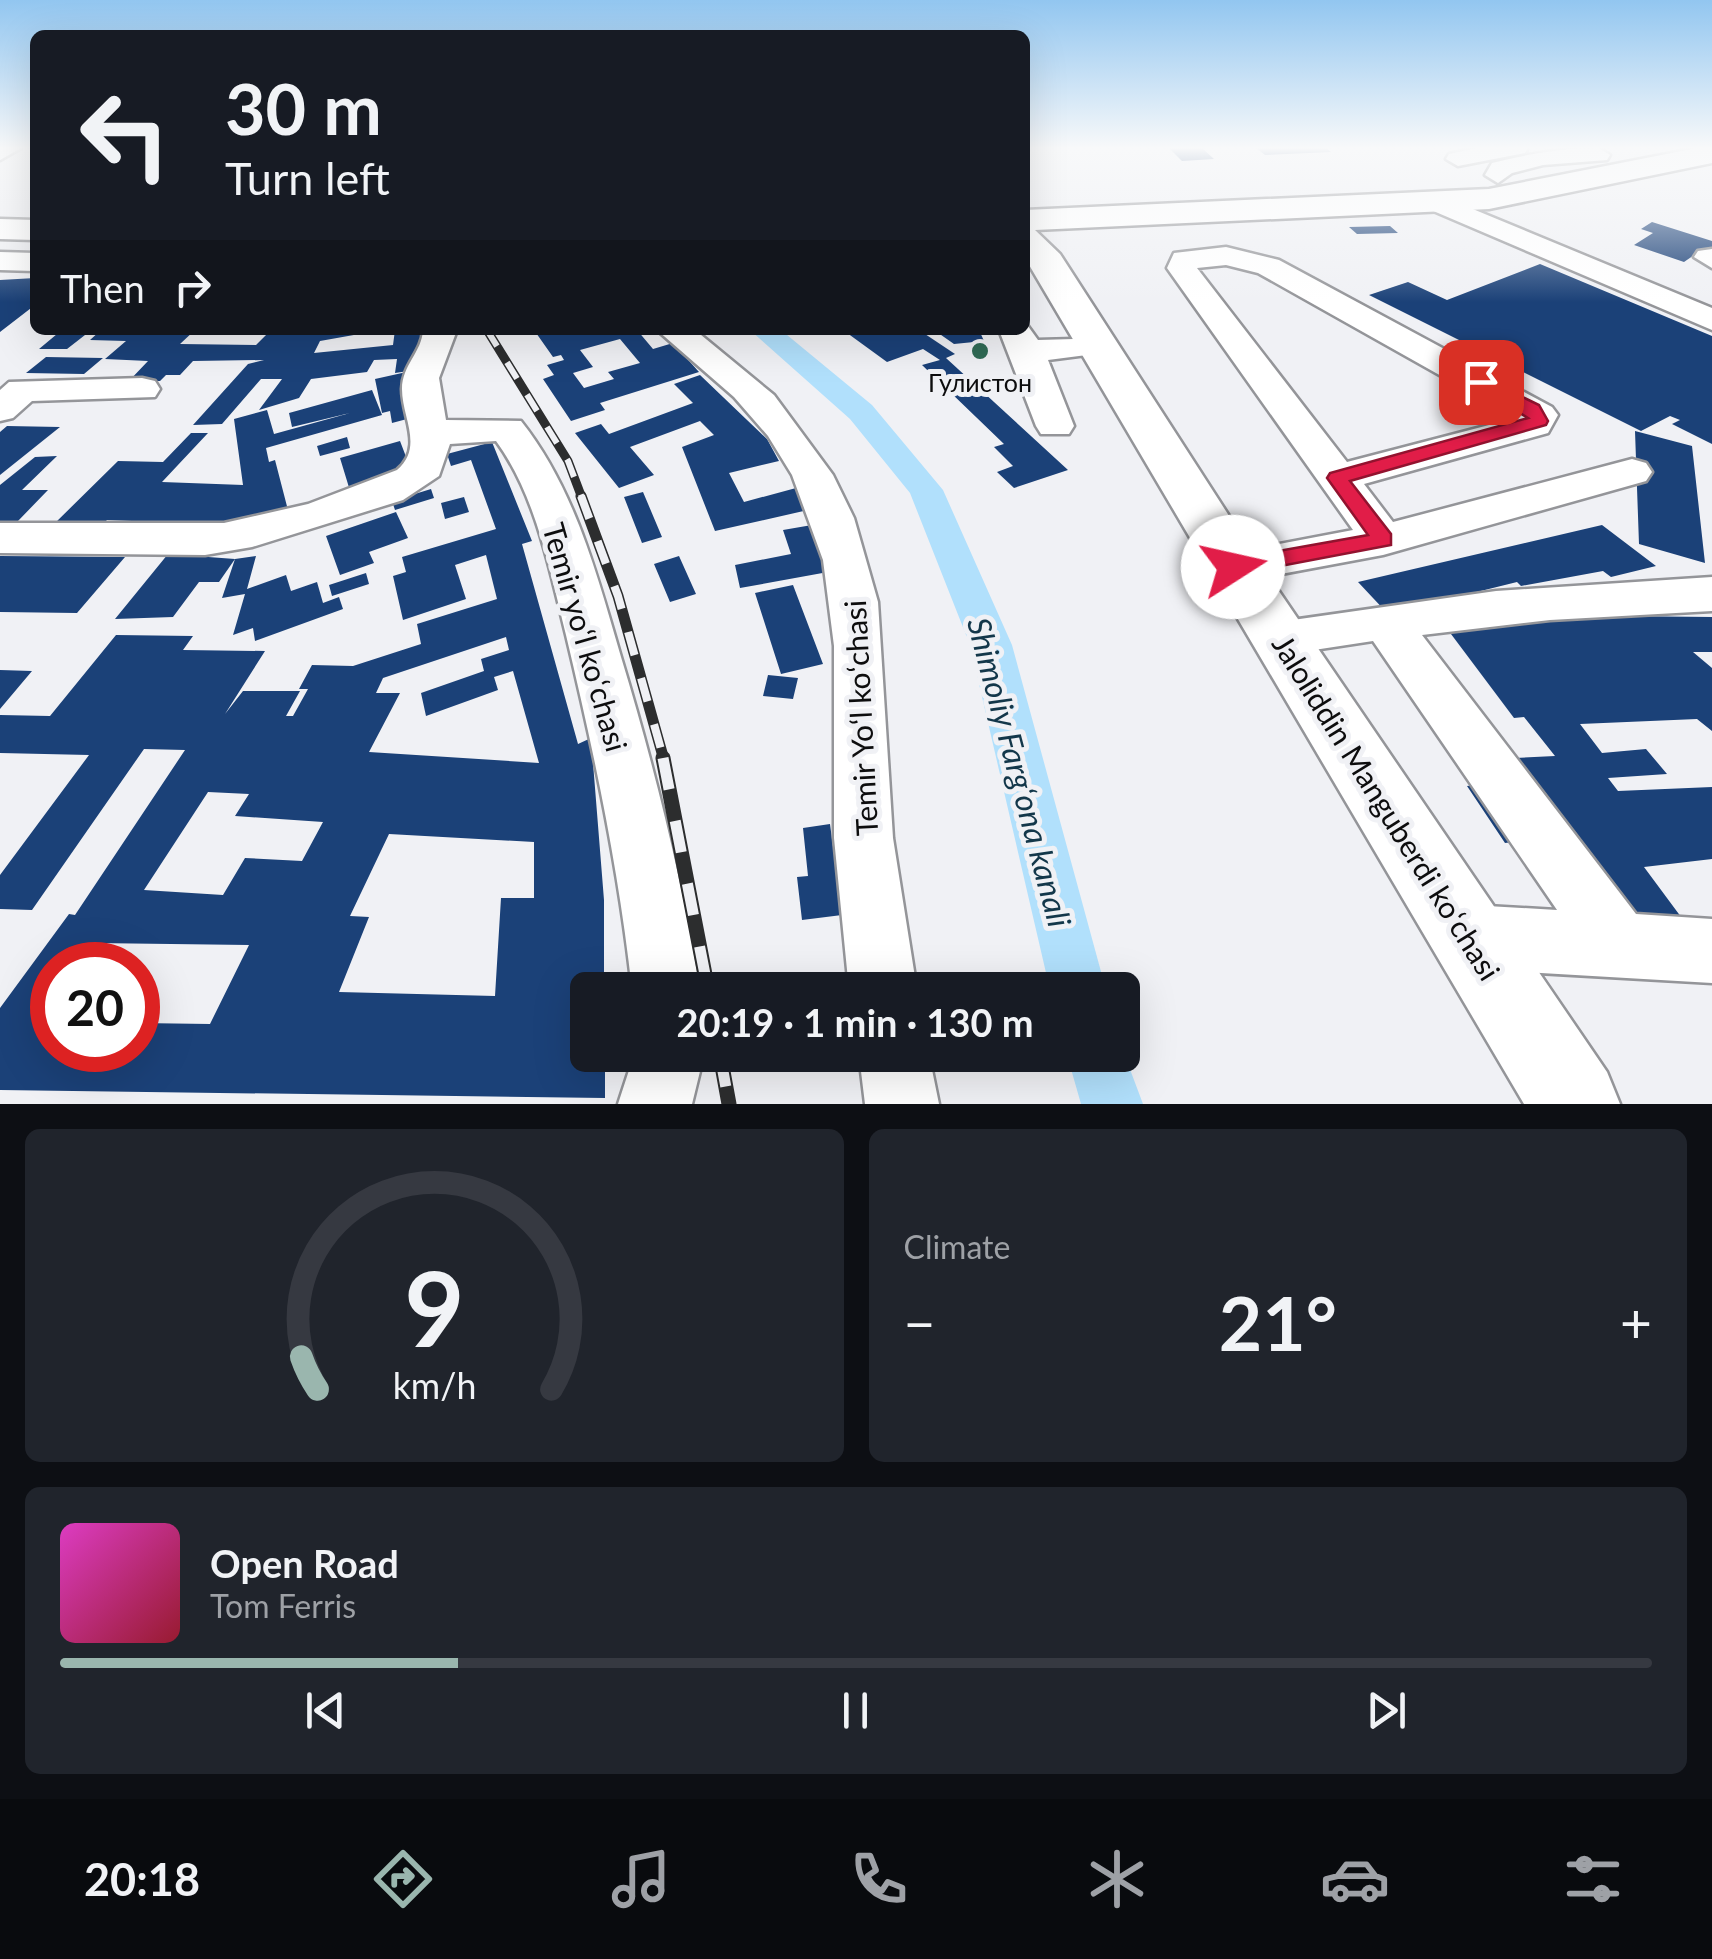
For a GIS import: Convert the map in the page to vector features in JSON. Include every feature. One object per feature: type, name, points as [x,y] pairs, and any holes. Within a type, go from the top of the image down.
[{"type":"main road","points":[[1030,232],[1298,200]]},
{"type":"main road","points":[[1030,232],[1065,235],[1101,217],[1438,200]]},
{"type":"main road","points":[[0,229],[30,230]]},
{"type":"main road","name":"Jaloliddin Manguberdi koʻchasi","points":[[1030,235],[1233,567],[1575,1104]]},
{"type":"street","points":[[1542,200],[1660,266]]},
{"type":"street","points":[[1434,201],[1712,320]]},
{"type":"street","points":[[1337,478],[1534,425],[1539,415],[1268,266],[1226,256],[1184,259],[1182,268],[1337,478],[1383,540]]},
{"type":"street","points":[[0,261],[30,262]]},
{"type":"street","points":[[0,538],[73,535],[208,540],[368,502],[403,486],[426,466],[430,433],[420,377],[441,341],[440,335]]},
{"type":"street","name":"Temir Yoʻl koʻchasi","points":[[680,335],[740,382],[784,430],[821,491],[845,552],[863,666],[861,791],[882,972]]},
{"type":"street","points":[[1055,426],[1022,341],[1098,346]]},
{"type":"street","points":[[0,410],[22,390],[142,389]]},
{"type":"street","name":"Temir yoʻl koʻchasi","points":[[430,433],[506,429],[533,467],[606,680],[663,972]]},
{"type":"street","points":[[1233,567],[1383,540],[1632,472]]},
{"type":"street","points":[[1281,637],[1385,621],[1651,595],[1712,594]]},
{"type":"street","points":[[1385,621],[1617,942]]},
{"type":"street","points":[[1470,938],[1617,942],[1712,950]]},
{"type":"street","points":[[655,1104],[665,1072]]},
{"type":"street","points":[[897,1072],[902,1104]]},
{"type":"building","points":[[1652,222],[1712,241],[1712,255],[1700,251],[1684,262],[1634,245],[1653,233],[1641,229]]},
{"type":"building","points":[[1390,226],[1398,233],[1357,234],[1349,227]]},
{"type":"building","points":[[1540,264],[1712,336],[1712,444],[1672,424],[1680,420],[1670,416],[1641,431],[1369,295],[1408,282],[1447,300]]},
{"type":"building","points":[[30,278],[30,309],[0,332],[0,280]]},
{"type":"building","points":[[56,335],[85,335],[67,349],[39,349]]},
{"type":"building","points":[[96,335],[190,335],[180,344],[256,345],[266,335],[354,335],[320,341],[314,353],[393,345],[394,335],[425,335],[422,369],[395,373],[397,359],[374,360],[367,372],[311,379],[299,398],[259,410],[282,379],[261,379],[222,424],[193,425],[248,364],[264,360],[193,361],[180,375],[166,375],[160,381],[128,382],[148,361],[105,359],[126,341],[90,340]]},
{"type":"building","points":[[538,335],[641,335],[653,349],[673,343],[699,372],[600,403],[605,410],[571,421],[543,379],[554,375],[547,365],[564,360],[561,355],[553,357]],"holes":[[[620,339],[640,363],[608,372],[614,379],[584,388],[573,373],[593,367],[580,350]]]},
{"type":"building","points":[[850,335],[926,335],[955,354],[946,358],[1068,470],[1014,488],[997,472],[1013,466],[994,447],[1004,444],[922,365],[940,360],[923,349],[887,362]]},
{"type":"building","points":[[941,335],[981,335],[984,341],[954,344]]},
{"type":"building","points":[[46,357],[103,358],[84,374],[26,373]]},
{"type":"building","points":[[411,371],[422,415],[392,423],[390,411],[382,413],[375,379]]},
{"type":"building","points":[[700,375],[767,439],[779,461],[729,473],[744,502],[796,488],[808,510],[715,531],[682,447],[714,435],[700,421],[630,447],[654,475],[619,488],[575,433],[601,424],[609,434],[693,403],[674,384]]},
{"type":"building","points":[[372,390],[382,415],[266,448],[269,462],[275,460],[289,514],[257,526],[107,520],[100,527],[52,526],[118,461],[163,462],[191,433],[208,433],[162,482],[243,485],[234,419],[267,410],[274,434],[350,413],[292,427],[289,413]]},
{"type":"building","points":[[7,426],[60,427],[0,475],[0,432]]},
{"type":"building","points":[[1635,431],[1692,446],[1705,563],[1639,544]]},
{"type":"building","points":[[347,437],[350,448],[320,456],[317,446]]},
{"type":"building","points":[[400,441],[413,475],[351,494],[340,458]]},
{"type":"building","points":[[492,442],[532,541],[522,544],[578,744],[591,738],[604,900],[604,972],[570,972],[570,1072],[605,1072],[605,1098],[0,1090],[0,1008],[30,967],[30,1072],[160,1072],[160,1023],[210,1024],[249,945],[48,942],[69,914],[75,915],[185,750],[144,749],[32,910],[0,909],[0,875],[89,755],[0,753],[0,715],[50,716],[116,635],[193,636],[183,650],[265,651],[225,714],[243,691],[300,691],[286,716],[293,716],[308,689],[299,689],[312,665],[353,666],[421,644],[417,624],[497,599],[486,555],[455,565],[466,599],[403,620],[393,576],[406,572],[402,557],[496,529],[471,460],[451,466],[447,454]],"holes":[[[506,637],[509,650],[481,659],[484,671],[421,693],[426,716],[498,690],[494,677],[513,671],[539,763],[369,752],[400,693],[376,693],[383,678]],[[208,792],[249,794],[235,816],[323,822],[302,861],[245,858],[223,895],[144,890]],[[389,834],[534,842],[534,898],[501,898],[495,996],[339,992],[369,917],[350,916]]]},
{"type":"building","points":[[57,456],[22,490],[48,490],[17,522],[0,522],[0,485],[35,457]]},
{"type":"building","points":[[431,489],[434,498],[395,510],[392,501]]},
{"type":"building","points":[[643,492],[662,537],[642,543],[624,497]]},
{"type":"building","points":[[464,497],[469,512],[445,519],[441,503]]},
{"type":"building","points":[[396,512],[408,538],[369,552],[374,563],[340,575],[326,536]]},
{"type":"building","points":[[812,525],[828,572],[740,588],[735,565],[791,554],[783,530]]},
{"type":"building","points":[[1602,525],[1656,566],[1611,577],[1603,571],[1521,586],[1517,582],[1388,614],[1358,582]]},
{"type":"building","points":[[168,554],[235,559],[219,582],[199,582],[173,617],[115,619]]},
{"type":"building","points":[[0,556],[125,557],[77,613],[0,612]]},
{"type":"building","points":[[256,556],[247,589],[286,575],[291,591],[317,582],[323,603],[339,597],[343,609],[255,641],[253,628],[233,635],[245,594],[222,598],[235,559]]},
{"type":"building","points":[[679,556],[696,594],[670,602],[654,564]]},
{"type":"building","points":[[366,573],[369,584],[332,596],[329,585]]},
{"type":"building","points":[[793,585],[823,664],[781,674],[755,593]]},
{"type":"building","points":[[1620,616],[1712,617],[1712,652],[1693,652],[1712,668],[1712,731],[1697,719],[1580,724],[1602,753],[1646,749],[1667,774],[1608,778],[1618,791],[1712,787],[1712,859],[1644,867],[1687,925],[1635,926],[1515,758],[1555,756],[1524,717],[1514,718],[1448,630]]},
{"type":"building","points":[[0,670],[32,671],[0,709]]},
{"type":"building","points":[[768,675],[798,678],[793,699],[763,696]]},
{"type":"building","points":[[1499,782],[1540,839],[1505,843],[1467,786]]},
{"type":"building","points":[[830,824],[842,915],[802,920],[797,877],[808,876],[803,828]]},
{"type":"waterway","name":"Shimoliy Fargʻona kanali","points":[[770,335],[861,412],[926,490],[991,645],[1073,972]]},
{"type":"waterway","name":"Shimoliy Fargʻona kanali","points":[[1102,1072],[1112,1104]]},
{"type":"railway","points":[[490,335],[568,461],[582,498]]},
{"type":"railway","points":[[581,496],[618,596],[664,760]]},
{"type":"railway","points":[[663,758],[705,972]]},
{"type":"railway","points":[[723,1072],[729,1104]]},
{"type":"place","name":"Гулистон","points":[[980,351]]},
{"type":"route","points":[[1233,567],[1383,540],[1337,478],[1539,421],[1539,415],[1532,409],[1481,382]]}]
